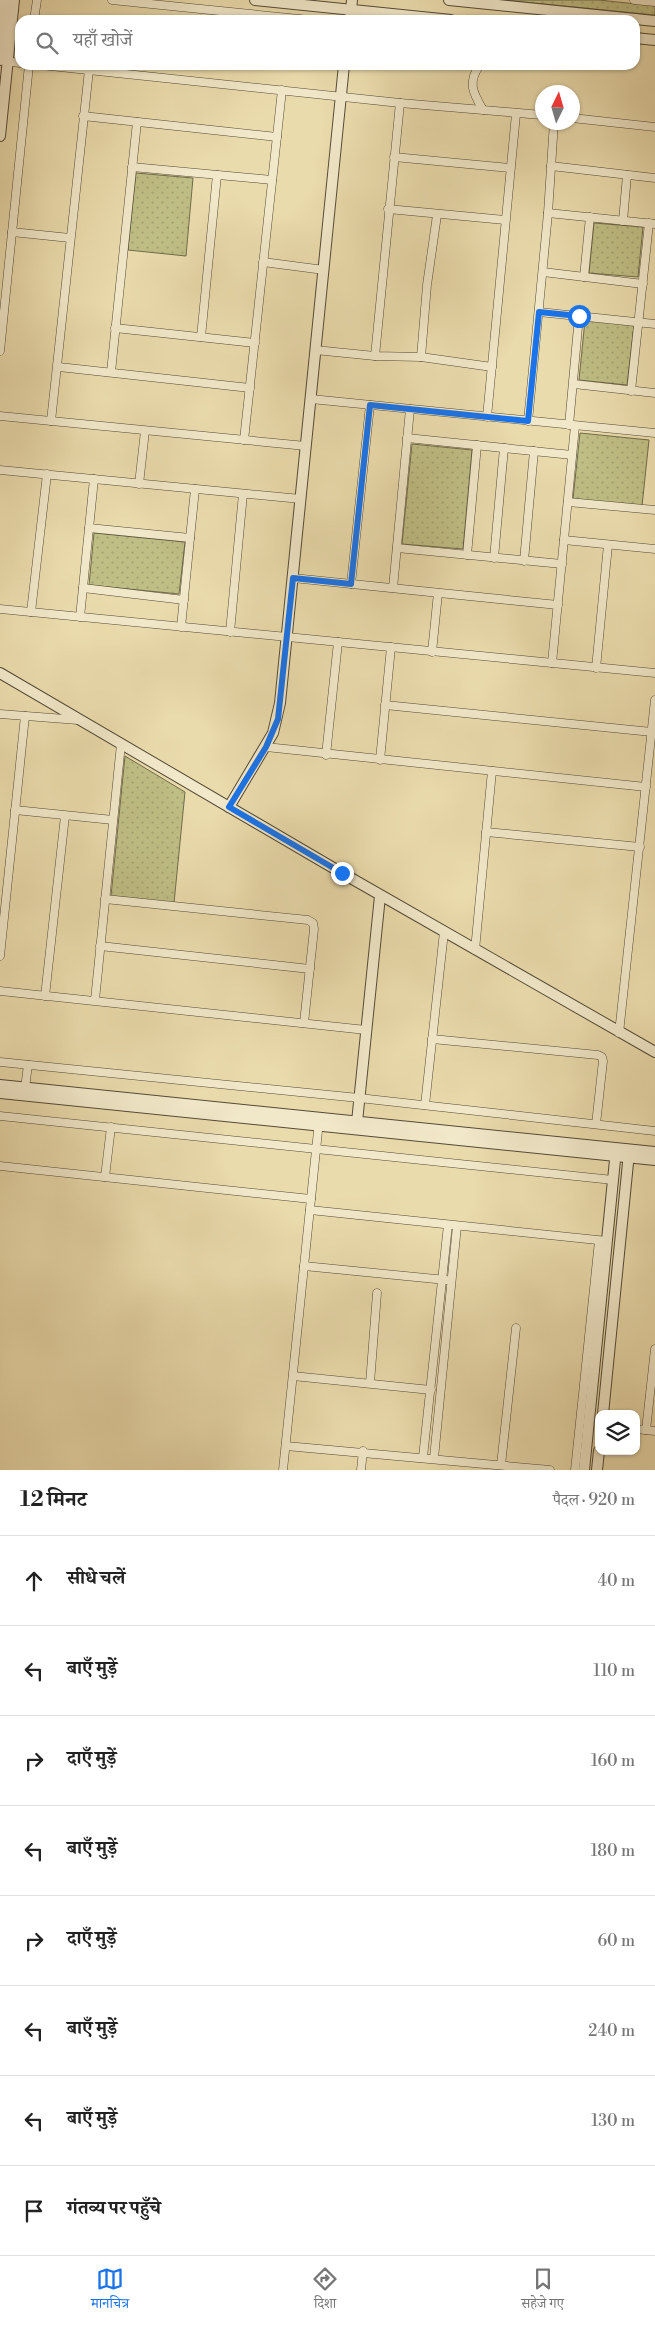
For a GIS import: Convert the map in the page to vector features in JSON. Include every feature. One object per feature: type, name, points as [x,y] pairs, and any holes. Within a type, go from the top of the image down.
[{"type":"street","points":[[0,136],[2,11],[5,0]]},
{"type":"street","points":[[2,61],[14,0]]},
{"type":"street","points":[[35,15],[37,0]]},
{"type":"street","points":[[112,0],[260,15]]},
{"type":"street","points":[[255,0],[401,15]]},
{"type":"street","points":[[450,0],[596,15]]},
{"type":"street","points":[[634,0],[655,2]]},
{"type":"street","points":[[640,19],[655,21]]},
{"type":"street","points":[[640,38],[655,40]]},
{"type":"street","points":[[2,61],[15,62]]},
{"type":"street","points":[[0,351],[28,70]]},
{"type":"street","points":[[51,421],[59,367],[70,238],[89,70],[535,115]]},
{"type":"street","points":[[229,807],[266,747],[278,719],[343,70]]},
{"type":"street","points":[[476,70],[473,74],[473,90],[483,110]]},
{"type":"street","points":[[244,440],[282,90]]},
{"type":"street","points":[[374,356],[400,103]]},
{"type":"street","points":[[487,417],[516,114]]},
{"type":"street","points":[[83,116],[277,137]]},
{"type":"street","points":[[580,119],[655,127]]},
{"type":"street","points":[[110,372],[137,122]]},
{"type":"street","points":[[528,421],[548,213],[553,130]]},
{"type":"street","points":[[394,157],[510,168]]},
{"type":"street","points":[[551,166],[655,178]]},
{"type":"street","points":[[132,167],[272,180]]},
{"type":"street","points":[[201,337],[217,175]]},
{"type":"street","points":[[623,220],[627,175]]},
{"type":"street","points":[[388,209],[505,220]]},
{"type":"street","points":[[548,213],[652,224],[638,322],[631,391]]},
{"type":"street","points":[[422,356],[427,286],[437,215]]},
{"type":"street","points":[[584,277],[590,217]]},
{"type":"street","points":[[12,232],[70,238]]},
{"type":"street","points":[[263,262],[324,270]]},
{"type":"street","points":[[542,272],[643,284]]},
{"type":"street","points":[[539,312],[655,324]]},
{"type":"street","points":[[552,663],[572,455],[574,384],[579,316]]},
{"type":"street","points":[[115,328],[255,343]]},
{"type":"street","points":[[316,350],[374,356],[422,356],[492,367]]},
{"type":"street","points":[[59,367],[250,388]]},
{"type":"street","points":[[574,384],[655,394]]},
{"type":"street","points":[[311,398],[655,433]]},
{"type":"street","points":[[351,584],[370,405]]},
{"type":"street","points":[[393,588],[410,409]]},
{"type":"street","points":[[0,416],[306,446]]},
{"type":"street","points":[[139,484],[145,431]]},
{"type":"street","points":[[407,438],[572,455]]},
{"type":"street","points":[[467,555],[477,445]]},
{"type":"street","points":[[494,558],[504,448]]},
{"type":"street","points":[[524,561],[534,451]]},
{"type":"street","points":[[0,470],[301,499]]},
{"type":"street","points":[[31,612],[47,474]]},
{"type":"street","points":[[80,617],[94,479]]},
{"type":"street","points":[[181,627],[195,489]]},
{"type":"street","points":[[230,632],[243,494]]},
{"type":"street","points":[[568,502],[655,510]]},
{"type":"street","points":[[89,528],[190,538]]},
{"type":"street","points":[[564,540],[655,549]]},
{"type":"street","points":[[596,668],[608,545]]},
{"type":"street","points":[[397,548],[562,564]]},
{"type":"street","points":[[293,578],[558,605]]},
{"type":"street","points":[[83,588],[184,600]]},
{"type":"street","points":[[432,652],[438,593]]},
{"type":"street","points":[[0,609],[655,673]]},
{"type":"street","points":[[326,755],[338,642]]},
{"type":"street","points":[[380,760],[391,648]]},
{"type":"street","points":[[0,673],[380,896],[655,1052]]},
{"type":"street","points":[[619,1033],[655,700]]},
{"type":"street","points":[[385,705],[652,732]]},
{"type":"street","points":[[0,714],[81,720]]},
{"type":"street","points":[[0,956],[25,716]]},
{"type":"street","points":[[94,1000],[121,744]]},
{"type":"street","points":[[266,747],[326,755],[646,787]]},
{"type":"street","points":[[475,950],[492,771]]},
{"type":"street","points":[[15,810],[113,820]]},
{"type":"street","points":[[45,996],[65,816]]},
{"type":"street","points":[[486,832],[640,847]]},
{"type":"street","points":[[0,871],[9,872]]},
{"type":"street","points":[[357,1122],[380,896]]},
{"type":"street","points":[[105,900],[308,920],[313,923],[314,929],[304,1023]]},
{"type":"street","points":[[425,1105],[444,932]]},
{"type":"street","points":[[100,946],[310,968]]},
{"type":"street","points":[[0,991],[366,1030]]},
{"type":"street","points":[[432,1039],[598,1055],[602,1057],[604,1062],[596,1124]]},
{"type":"street","points":[[0,1062],[359,1098],[655,1131]]},
{"type":"street","points":[[26,1088],[28,1065]]},
{"type":"street","points":[[0,1085],[319,1122],[357,1122],[616,1152],[655,1160]]},
{"type":"street","points":[[0,1093],[319,1122],[616,1152]]},
{"type":"street","points":[[0,1116],[613,1180]]},
{"type":"street","points":[[283,1470],[319,1122]]},
{"type":"street","points":[[105,1177],[111,1127]]},
{"type":"street","points":[[575,1470],[594,1328],[603,1241],[616,1152]]},
{"type":"street","points":[[628,1154],[655,1152]]},
{"type":"street","points":[[603,1410],[628,1154]]},
{"type":"street","points":[[0,1166],[311,1199]]},
{"type":"street","points":[[310,1210],[603,1241]]},
{"type":"street","points":[[423,1457],[442,1280],[452,1226]]},
{"type":"street","points":[[434,1458],[451,1280],[452,1226]]},
{"type":"street","points":[[304,1266],[451,1280]]},
{"type":"street","points":[[370,1383],[377,1293]]},
{"type":"street","points":[[501,1465],[516,1328]]},
{"type":"street","points":[[594,1328],[611,1328]]},
{"type":"street","points":[[584,1470],[594,1328]]},
{"type":"street","points":[[646,1430],[653,1383],[655,1349]]},
{"type":"street","points":[[293,1376],[431,1390]]},
{"type":"street","points":[[640,1429],[655,1431]]},
{"type":"street","points":[[286,1446],[363,1451],[550,1470]]},
{"type":"street","points":[[361,1470],[363,1451]]},
{"type":"street","points":[[597,1470],[599,1455]]},
{"type":"shaded area","points":[[503,0],[599,0],[655,6],[655,15]]},
{"type":"shaded area","points":[[136,173],[193,178],[186,256],[128,250]]},
{"type":"shaded area","points":[[594,223],[643,227],[638,277],[589,273]]},
{"type":"shaded area","points":[[585,320],[634,325],[627,385],[579,380]]},
{"type":"shaded area","points":[[580,433],[649,440],[642,506],[573,499]]},
{"type":"shaded area","points":[[412,444],[472,450],[463,549],[402,544]]},
{"type":"shaded area","points":[[94,533],[185,542],[179,594],[89,585]]},
{"type":"shaded area","points":[[125,756],[185,792],[174,903],[111,896]]},
{"type":"route","points":[[342,873],[229,807],[266,747],[278,719],[293,578],[351,584],[370,405],[528,421],[539,312],[579,316]]}]
